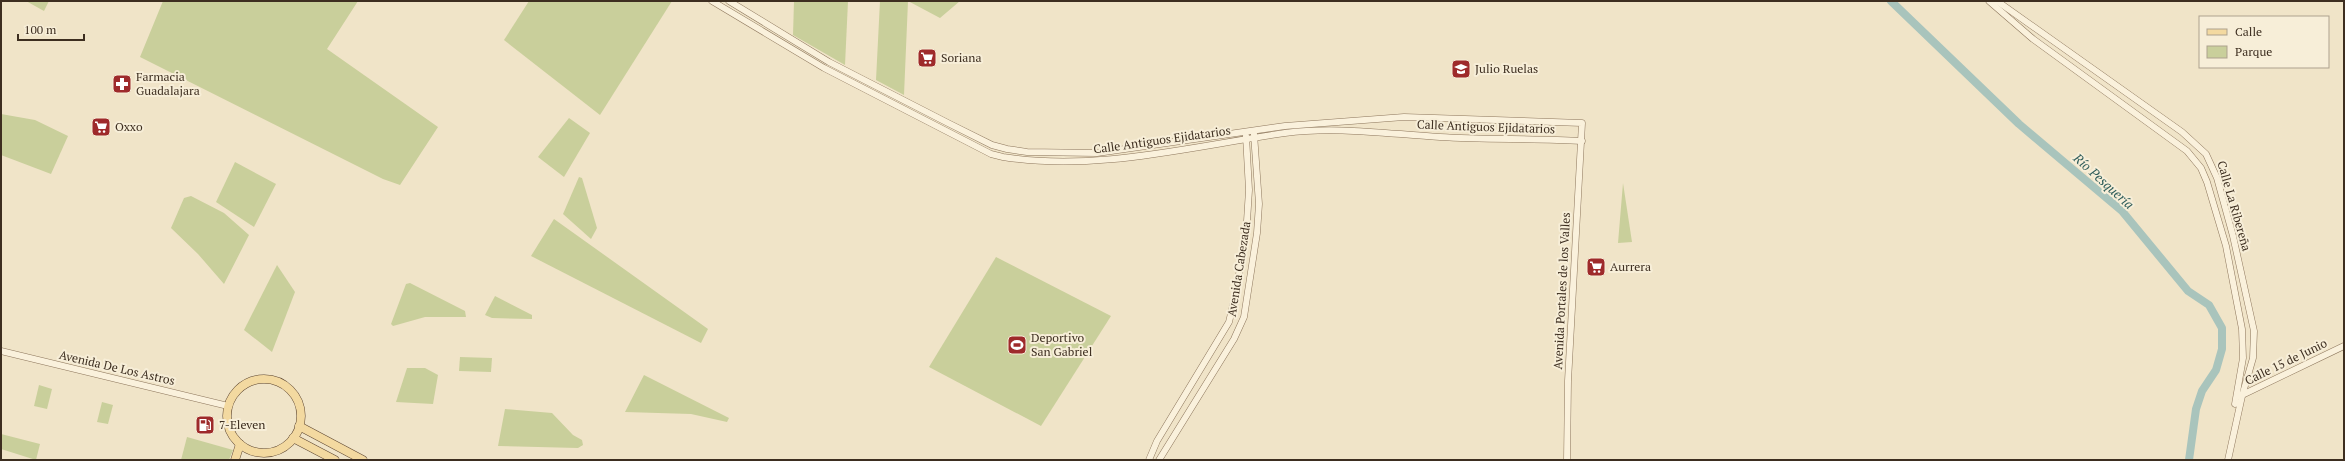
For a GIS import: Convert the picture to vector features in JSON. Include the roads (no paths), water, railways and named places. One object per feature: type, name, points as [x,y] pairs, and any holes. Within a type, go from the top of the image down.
[{"type":"main road","points":[[273,379],[285,385],[298,403],[301,414],[300,426],[293,438],[277,450],[257,452],[240,444],[232,436],[228,426],[228,406],[240,388],[251,382],[273,379]]},
{"type":"main road","points":[[300,426],[363,460]]},
{"type":"main road","points":[[293,438],[335,460]]},
{"type":"main road","points":[[235,460],[240,444]]},
{"type":"main road","points":[[254,460],[257,452]]},
{"type":"street","name":"Calle Antiguos Ejidatarios","points":[[712,1],[824,68],[991,154],[1003,157],[1088,161],[1137,157],[1285,133],[1332,130],[1443,137],[1582,141]]},
{"type":"street","name":"Calle Antiguos Ejidatarios","points":[[729,1],[829,62],[948,123],[992,145],[1027,152],[1097,153],[1285,126],[1404,117],[1582,123]]},
{"type":"street","name":"Calle La Ribereña","points":[[1989,1],[2033,39],[2196,160],[2207,182],[2226,246],[2244,344],[2239,396]]},
{"type":"street","name":"Calle La Ribereña","points":[[1997,1],[2040,33],[2188,136],[2206,154],[2217,178],[2235,244],[2254,340],[2253,358],[2239,396]]},
{"type":"street","points":[[2112,97],[2119,87]]},
{"type":"street","name":"Avenida Portales de los Valles","points":[[1567,460],[1568,381],[1582,123]]},
{"type":"street","name":"Avenida Cabezada","points":[[1159,460],[1234,340],[1244,317],[1257,233],[1259,204],[1254,131]]},
{"type":"street","name":"Avenida Cabezada","points":[[1148,460],[1157,441],[1229,322],[1237,288],[1247,221],[1249,190],[1245,132]]},
{"type":"street","points":[[2226,246],[2235,244]]},
{"type":"street","name":"Calle 15 de Junio","points":[[2239,396],[2344,346]]},
{"type":"street","name":"Avenida De Los Astros","points":[[1,351],[228,406]]},
{"type":"street","points":[[2223,460],[2239,396]]},
{"type":"street","points":[[2228,460],[2235,415]]},
{"type":"waterway","name":"Río Pesquería","points":[[1891,1],[2019,124],[2122,211],[2188,291],[2209,305],[2222,328],[2222,349],[2216,370],[2202,391],[2196,409],[2189,460]]},
{"type":"place","name":"Soriana","points":[[927,58]]},
{"type":"place","name":"Julio Ruelas","points":[[1461,69]]},
{"type":"place","name":"Farmacia Guadalajara","points":[[122,84]]},
{"type":"place","name":"Oxxo","points":[[101,127]]},
{"type":"place","name":"Aurrera","points":[[1596,267]]},
{"type":"place","name":"Deportivo San Gabriel","points":[[1017,345]]},
{"type":"place","name":"7-Eleven","points":[[205,425]]}]
